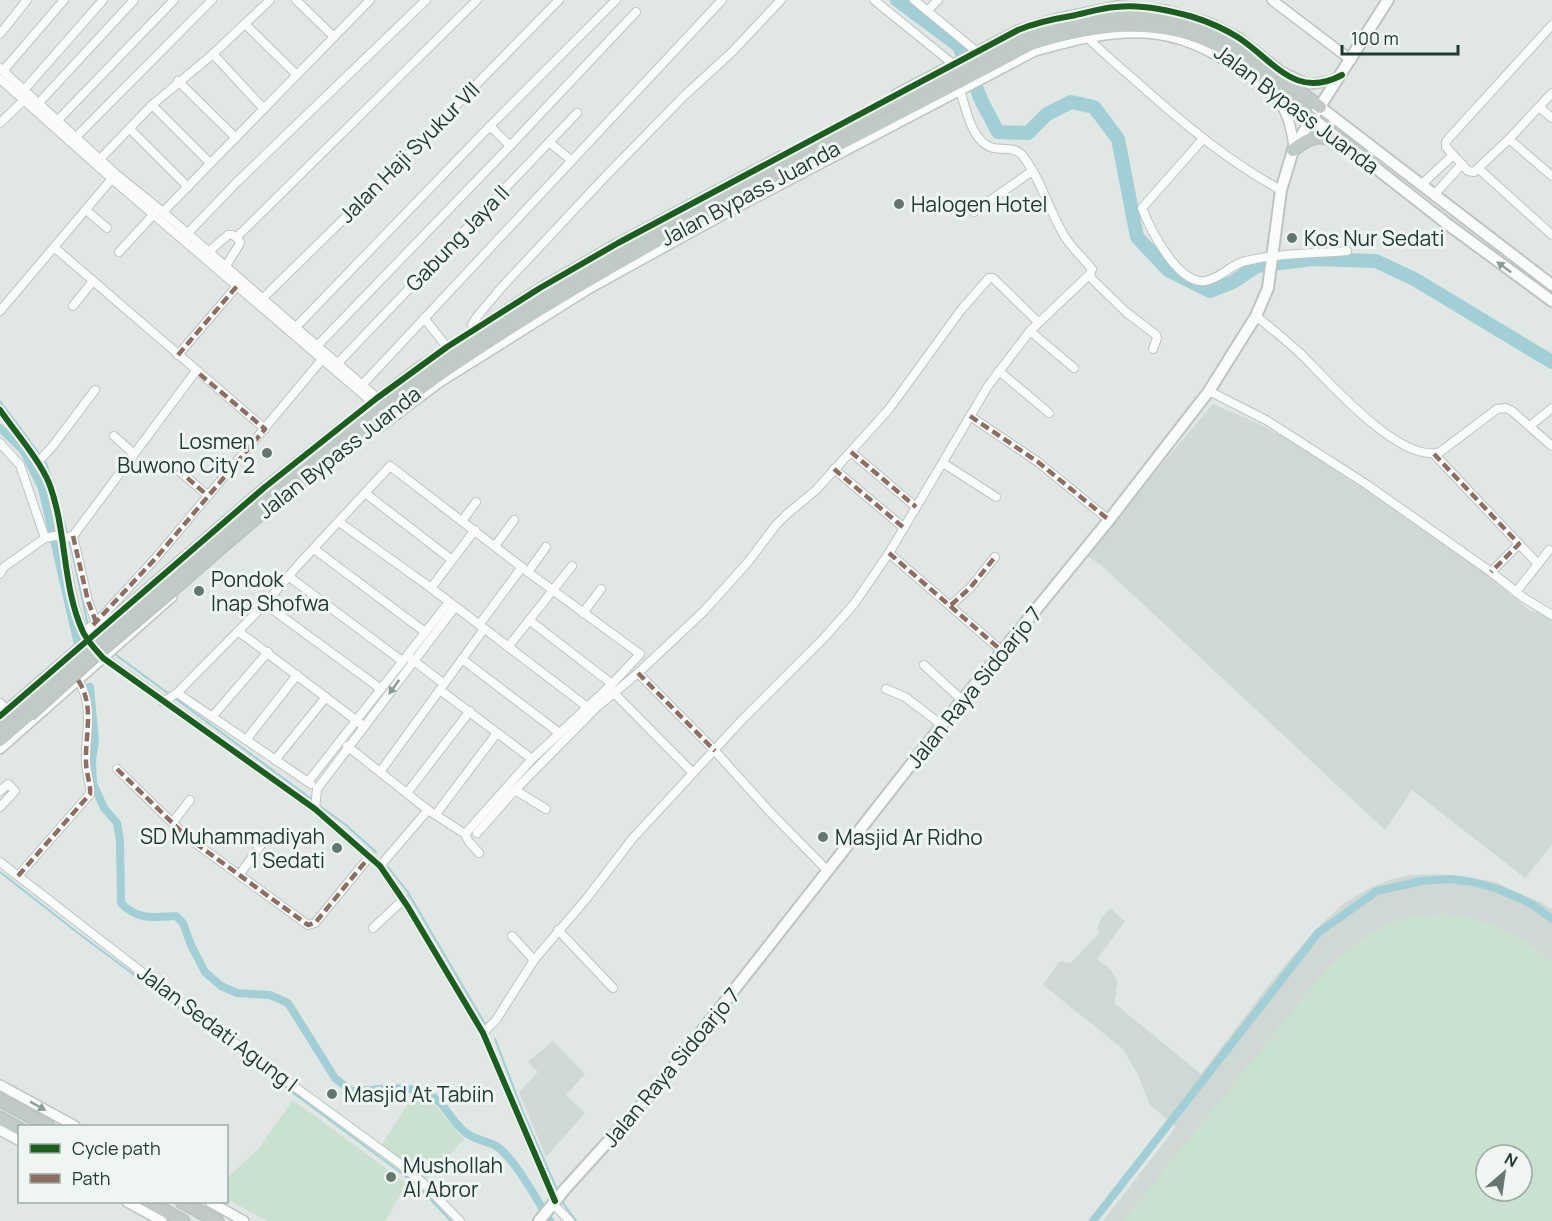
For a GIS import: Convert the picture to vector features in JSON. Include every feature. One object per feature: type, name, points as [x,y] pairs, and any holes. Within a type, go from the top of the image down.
[{"type":"highway","name":"Jalan Bypass Juanda","points":[[976,67],[1033,33],[1124,10],[1162,16],[1195,25],[1245,46],[1320,107]]},
{"type":"highway","name":"Jalan Bypass Juanda","points":[[0,740],[25,712],[188,564],[212,537],[308,457],[380,404],[467,356],[668,230],[738,182],[872,110],[1031,44],[1058,36],[1090,35],[1124,25],[1175,30],[1195,36],[1225,50],[1312,118]]},
{"type":"highway","name":"Jalan Bypass Juanda","points":[[668,230],[741,201],[879,128],[958,76]]},
{"type":"highway","points":[[1293,149],[1312,137],[1344,142]]},
{"type":"highway","name":"Jalan Bypass Juanda","points":[[188,564],[215,556],[289,493],[374,428],[380,404]]},
{"type":"highway","name":"Jalan Bypass Juanda","points":[[0,727],[25,712]]},
{"type":"highway","points":[[0,1100],[46,1125]]},
{"type":"highway","points":[[0,1118],[18,1128]]},
{"type":"highway","points":[[151,1203],[183,1221]]},
{"type":"highway","points":[[184,1203],[217,1221]]},
{"type":"main road","name":"Jalan Raya Sidoarjo 7","points":[[539,1221],[661,1083],[962,699],[1109,520],[1209,391],[1256,316],[1268,288],[1281,190],[1293,149],[1388,0]]},
{"type":"main road","name":"Jalan Bypass Juanda","points":[[1320,107],[1552,285]]},
{"type":"main road","name":"Jalan Bypass Juanda","points":[[1312,118],[1446,223],[1552,301]]},
{"type":"street","points":[[0,34],[27,0]]},
{"type":"street","points":[[1,72],[64,0]]},
{"type":"street","points":[[24,90],[103,0]]},
{"type":"street","points":[[36,106],[134,0]]},
{"type":"street","points":[[58,120],[174,0]]},
{"type":"street","points":[[73,140],[212,0]]},
{"type":"street","points":[[99,159],[152,105],[213,54],[270,0]]},
{"type":"street","points":[[296,0],[334,38]]},
{"type":"street","points":[[163,212],[370,0]]},
{"type":"street","points":[[188,234],[237,183],[426,0]]},
{"type":"street","points":[[237,237],[477,0]]},
{"type":"street","name":"Jalan Haji Syukur VII","points":[[260,301],[362,201],[559,0]]},
{"type":"street","points":[[295,328],[490,126],[616,0]]},
{"type":"street","points":[[362,385],[722,0]]},
{"type":"street","points":[[473,331],[472,325],[476,318],[532,254],[653,127],[732,52],[781,0]]},
{"type":"street","points":[[483,1033],[496,1020],[534,960],[587,898],[633,838],[854,604],[889,553],[999,371],[1038,322],[1090,274],[1092,269],[1066,238],[1042,187],[1018,150],[993,148],[981,141],[974,130],[958,76],[874,0]]},
{"type":"street","points":[[914,0],[928,10],[976,67],[958,76]]},
{"type":"street","points":[[928,10],[938,0]]},
{"type":"street","points":[[1272,0],[1351,60]]},
{"type":"street","points":[[317,346],[636,12]]},
{"type":"street","points":[[244,24],[297,75]]},
{"type":"street","points":[[1552,25],[1446,142],[1446,147],[1470,172],[1479,169],[1552,93]]},
{"type":"street","points":[[1090,35],[1129,32],[1161,34],[1185,39],[1212,51],[1279,101],[1288,116],[1293,149]]},
{"type":"street","points":[[1090,35],[1203,139],[1245,169],[1281,190]]},
{"type":"street","points":[[1245,46],[1282,72],[1303,82],[1310,84],[1330,81],[1342,75]]},
{"type":"street","points":[[213,54],[264,109]]},
{"type":"street","points":[[1,72],[24,90],[36,106],[154,214],[188,234],[226,266],[260,301],[380,404]]},
{"type":"street","points":[[1,72],[24,100],[58,120],[73,140],[99,159],[114,177],[163,212],[175,228],[237,286],[295,328],[317,346],[324,357],[338,363],[380,404]]},
{"type":"street","points":[[178,81],[236,138]]},
{"type":"street","points":[[0,123],[24,100]]},
{"type":"street","points":[[152,105],[210,163]]},
{"type":"street","points":[[1539,106],[1552,118]]},
{"type":"street","name":"Gabung Jaya II","points":[[338,363],[576,113]]},
{"type":"street","points":[[490,126],[510,146]]},
{"type":"street","points":[[130,129],[188,187]]},
{"type":"street","points":[[1203,139],[1142,208],[1150,230],[1181,273],[1194,280],[1206,281],[1245,261],[1347,251]]},
{"type":"street","points":[[1509,139],[1552,176]]},
{"type":"street","points":[[549,142],[571,160]]},
{"type":"street","points":[[1421,185],[1453,155]]},
{"type":"street","points":[[1434,195],[1462,164]]},
{"type":"street","points":[[1479,169],[1552,236]]},
{"type":"street","points":[[974,212],[1032,171]]},
{"type":"street","points":[[1433,174],[1444,183]]},
{"type":"street","points":[[0,311],[114,177]]},
{"type":"street","points":[[86,210],[107,228]]},
{"type":"street","points":[[118,252],[154,214]]},
{"type":"street","points":[[380,404],[447,347],[540,288],[618,243],[668,230]]},
{"type":"street","points":[[374,428],[495,346],[590,288],[668,230]]},
{"type":"street","points":[[208,252],[228,235],[232,234],[237,237],[239,245],[226,266]]},
{"type":"street","points":[[55,248],[265,429]]},
{"type":"street","points":[[1090,274],[1093,281],[1126,312],[1156,335],[1153,349]]},
{"type":"street","points":[[477,833],[515,790],[596,708],[638,673],[710,604],[781,520],[816,490],[889,409],[961,310],[989,278],[993,278],[1038,322]]},
{"type":"street","points":[[73,306],[93,281]]},
{"type":"street","points":[[178,355],[237,286]]},
{"type":"street","points":[[1256,316],[1301,354],[1362,416],[1407,447],[1434,454],[1538,564]]},
{"type":"street","points":[[424,318],[447,347]]},
{"type":"street","points":[[1030,331],[1074,368]]},
{"type":"street","points":[[92,631],[324,357]]},
{"type":"street","points":[[196,371],[134,454],[65,537],[74,604],[108,654],[170,697],[316,807],[380,866],[404,899],[483,1033],[553,1203],[570,1221]]},
{"type":"street","points":[[999,371],[1049,413]]},
{"type":"street","points":[[40,459],[95,390]]},
{"type":"street","points":[[1209,391],[1266,420],[1366,484],[1524,598],[1552,615]]},
{"type":"street","points":[[1530,426],[1552,408]]},
{"type":"street","points":[[1434,454],[1445,449],[1497,409],[1509,409],[1552,446]]},
{"type":"street","points":[[0,410],[40,459],[88,601],[92,631]]},
{"type":"street","points":[[970,416],[1038,462],[1109,520]]},
{"type":"street","points":[[114,436],[134,454]]},
{"type":"street","points":[[0,443],[20,465],[47,537]]},
{"type":"street","points":[[850,452],[916,507]]},
{"type":"street","points":[[943,463],[996,497]]},
{"type":"street","points":[[170,697],[266,604],[288,576],[390,466],[525,570],[640,654],[558,732],[465,834]]},
{"type":"street","points":[[177,469],[207,495]]},
{"type":"street","points":[[834,469],[904,528]]},
{"type":"street","points":[[365,493],[452,560]]},
{"type":"street","points":[[462,521],[476,502]]},
{"type":"street","points":[[495,546],[514,520]]},
{"type":"street","points":[[339,522],[586,706]]},
{"type":"street","points":[[430,588],[475,530]]},
{"type":"street","points":[[2,568],[47,537],[65,537]]},
{"type":"street","points":[[1491,572],[1519,544]]},
{"type":"street","points":[[380,772],[462,659],[481,627],[546,547]]},
{"type":"street","points":[[314,549],[425,632]]},
{"type":"street","points":[[1516,592],[1549,550]]},
{"type":"street","points":[[889,553],[1002,651]]},
{"type":"street","points":[[0,749],[215,556]]},
{"type":"street","points":[[951,605],[970,588],[995,557]]},
{"type":"street","points":[[2,710],[92,631],[188,564]]},
{"type":"street","points":[[508,647],[572,567]]},
{"type":"street","points":[[288,576],[407,659],[532,759]]},
{"type":"street","points":[[583,613],[602,589]]},
{"type":"street","points":[[266,604],[381,689]]},
{"type":"street","points":[[316,807],[317,792],[365,727],[425,632],[452,604]]},
{"type":"street","points":[[308,782],[452,604]]},
{"type":"street","points":[[529,620],[610,685],[614,694],[693,773]]},
{"type":"street","points":[[238,632],[268,652],[365,727]]},
{"type":"street","points":[[212,717],[268,652]]},
{"type":"street","points":[[462,659],[558,732]]},
{"type":"street","points":[[924,665],[962,699]]},
{"type":"street","points":[[638,673],[828,871]]},
{"type":"street","points":[[246,740],[297,675]]},
{"type":"street","points":[[18,876],[90,794],[86,764],[89,722],[87,699],[78,680]]},
{"type":"street","points":[[886,689],[905,697],[942,725]]},
{"type":"street","points":[[170,697],[212,717],[308,782],[317,792]]},
{"type":"street","points":[[275,760],[326,697]]},
{"type":"street","points":[[407,793],[470,711]]},
{"type":"street","points":[[436,814],[497,732]]},
{"type":"street","points":[[340,742],[428,810],[465,834],[479,853]]},
{"type":"street","points":[[117,769],[187,837],[310,925],[315,923],[370,856]]},
{"type":"street","points":[[0,791],[8,784],[15,791],[0,807]]},
{"type":"street","points":[[515,790],[546,809]]},
{"type":"street","points":[[173,822],[190,800]]},
{"type":"street","points":[[380,866],[428,810]]},
{"type":"street","points":[[240,874],[263,842]]},
{"type":"street","name":"Jalan Sedati Agung I","points":[[0,862],[202,1019],[399,1163],[424,1184],[460,1221]]},
{"type":"street","points":[[373,928],[404,899]]},
{"type":"street","points":[[558,930],[613,988]]},
{"type":"street","points":[[512,936],[534,960]]},
{"type":"street","points":[[0,1084],[73,1125]]},
{"type":"street","points":[[0,1130],[18,1140]]},
{"type":"street","points":[[129,1203],[162,1221]]},
{"type":"street","points":[[212,1203],[244,1221]]},
{"type":"shaded area","points":[[1213,404],[1295,443],[1349,480],[1382,499],[1480,569],[1529,610],[1552,618],[1552,845],[1525,878],[1412,790],[1385,830],[1101,565],[1085,555]]},
{"type":"shaded area","points":[[1439,874],[1492,881],[1552,909],[1552,1221],[1103,1221],[1176,1127],[1150,1105],[1138,1075],[1123,1049],[1043,985],[1060,961],[1071,963],[1100,932],[1097,930],[1101,918],[1110,908],[1125,921],[1097,959],[1110,969],[1118,981],[1114,1003],[1201,1074],[1274,978],[1315,930],[1343,904],[1389,880],[1410,875]]},
{"type":"shaded area","points":[[553,1041],[585,1074],[566,1095],[585,1113],[546,1157],[519,1092],[538,1072],[528,1062]]},
{"type":"green space","points":[[1444,913],[1486,922],[1527,942],[1552,962],[1552,1221],[1123,1221],[1325,970],[1362,939],[1398,920]]},
{"type":"green space","points":[[412,1097],[432,1102],[464,1139],[426,1180],[382,1145]]},
{"type":"green space","points":[[293,1100],[407,1184],[385,1221],[267,1221],[228,1200],[228,1177],[259,1148]]},
{"type":"waterway","points":[[897,0],[959,46],[982,102],[998,132],[1028,133],[1047,114],[1071,102],[1094,107],[1118,139],[1137,237],[1168,270],[1210,291],[1233,282],[1257,266],[1312,259],[1376,261],[1416,280],[1552,362]]},
{"type":"waterway","points":[[0,401],[46,463],[73,556],[88,626],[94,633]]},
{"type":"waterway","points":[[0,428],[23,450],[42,488],[77,640]]},
{"type":"waterway","points":[[112,652],[313,800]]},
{"type":"waterway","points":[[90,687],[95,741],[92,760],[93,783],[104,808],[117,823],[120,841],[121,903],[134,913],[147,917],[176,916],[183,923],[205,972],[221,986],[237,993],[270,995],[288,1003],[335,1078],[351,1091],[403,1088],[420,1091],[435,1098],[466,1133],[496,1146],[503,1152],[525,1180],[550,1221]]},
{"type":"waterway","points":[[317,804],[346,825],[376,852]]},
{"type":"waterway","points":[[388,867],[407,891],[485,1024]]},
{"type":"waterway","points":[[0,872],[82,936],[416,1184],[451,1221]]},
{"type":"waterway","points":[[1093,1221],[1318,933],[1377,891],[1422,881],[1451,879],[1473,882],[1521,899],[1552,919]]},
{"type":"waterway","points":[[495,1039],[523,1112],[558,1192]]},
{"type":"waterway","points":[[561,1200],[576,1221]]},
{"type":"marked path","points":[[178,355],[237,286]]},
{"type":"marked path","points":[[93,625],[155,559],[265,429],[196,371]]},
{"type":"marked path","points":[[970,416],[1038,462],[1109,520]]},
{"type":"marked path","points":[[851,452],[916,507]]},
{"type":"marked path","points":[[1434,454],[1519,544],[1491,572]]},
{"type":"marked path","points":[[177,469],[207,495]]},
{"type":"marked path","points":[[834,469],[904,528]]},
{"type":"marked path","points":[[73,536],[88,601],[98,627]]},
{"type":"marked path","points":[[889,553],[1002,651]]},
{"type":"marked path","points":[[951,605],[970,588],[995,557]]},
{"type":"marked path","points":[[638,673],[715,751]]},
{"type":"marked path","points":[[18,876],[90,794],[86,762],[88,710],[78,680]]},
{"type":"marked path","points":[[117,769],[187,837],[308,925],[315,923],[370,856]]},
{"type":"cycle path","points":[[0,716],[265,487],[377,398],[447,347],[540,288],[618,243],[1018,30],[1104,8],[1125,6],[1154,8],[1211,23],[1239,38],[1286,74],[1298,80],[1311,83],[1326,82],[1342,75]]},
{"type":"cycle path","points":[[0,410],[33,455],[49,483],[59,520],[71,596],[76,615],[87,639],[103,658],[315,809],[380,866],[408,907],[483,1033],[555,1201]]},
{"type":"place","name":"Halogen Hotel","points":[[899,204]]},
{"type":"place","name":"Kos Nur Sedati","points":[[1292,238]]},
{"type":"place","name":"Losmen Buwono City 2","points":[[267,453]]},
{"type":"place","name":"Pondok Inap Shofwa","points":[[199,591]]},
{"type":"place","name":"Masjid Ar Ridho","points":[[823,837]]},
{"type":"place","name":"SD Muhammadiyah 1 Sedati","points":[[337,848]]},
{"type":"place","name":"Masjid At Tabiin","points":[[332,1094]]},
{"type":"place","name":"Mushollah Al Abror","points":[[391,1177]]}]
